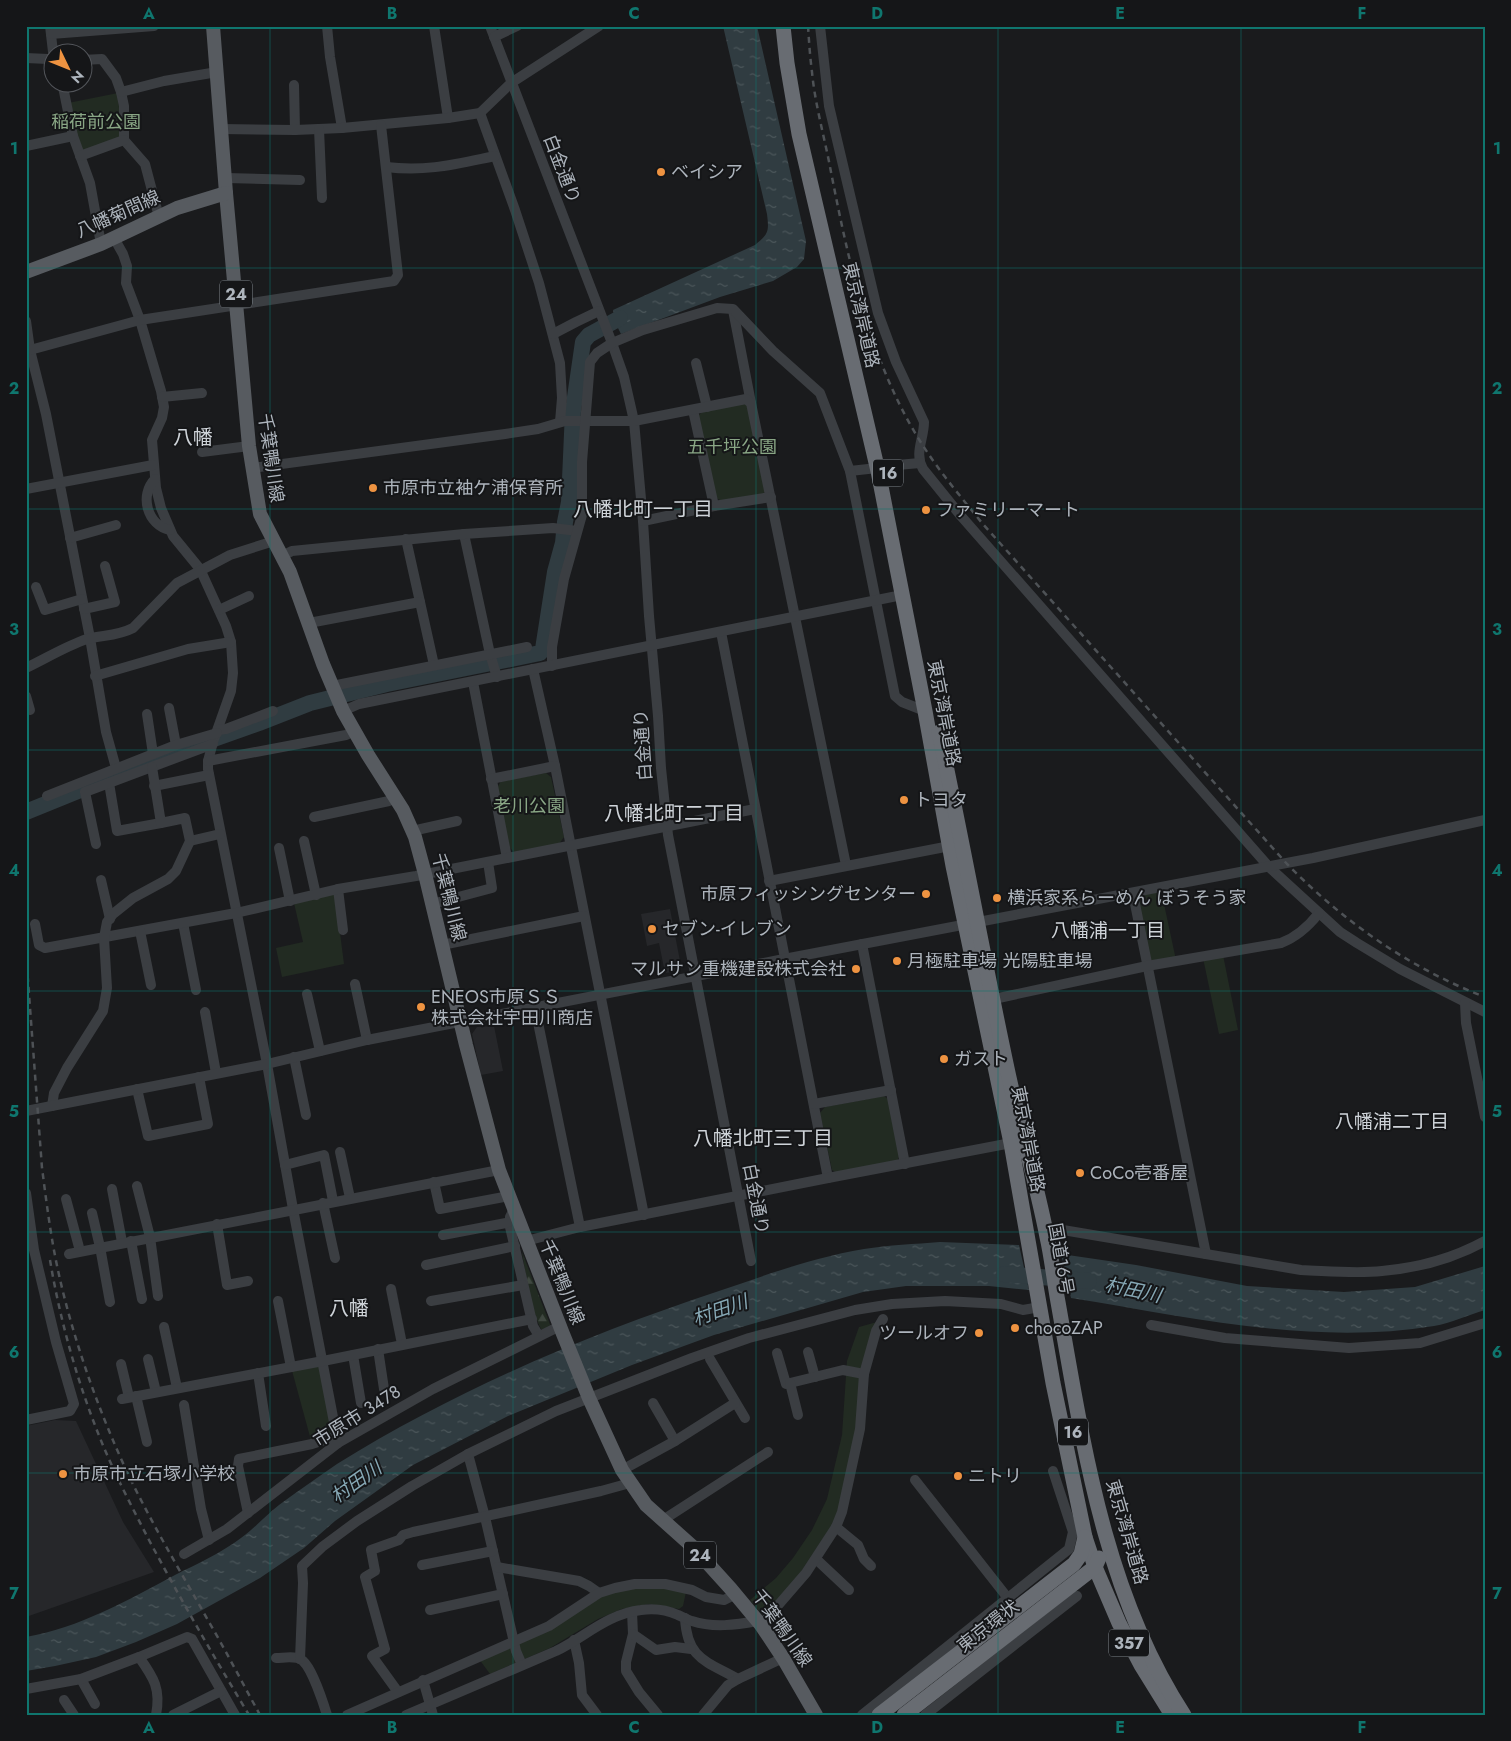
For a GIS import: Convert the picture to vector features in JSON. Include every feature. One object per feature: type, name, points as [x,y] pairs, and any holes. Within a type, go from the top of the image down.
[{"type":"highway","name":"東京湾岸道路","points":[[783,26],[799,134],[882,467],[902,595],[950,846],[994,998],[1007,1067],[1029,1161]]},
{"type":"highway","name":"東京湾岸道路","points":[[792,26],[804,112],[882,467],[972,923],[978,988],[1011,1143],[1040,1235],[1053,1383],[1085,1536],[1126,1638],[1172,1715]]},
{"type":"highway","name":"国道16号","points":[[1029,1161],[1040,1235]]},
{"type":"highway","name":"東京湾岸道路","points":[[1047,1303],[1082,1430],[1106,1536],[1116,1570],[1147,1648],[1184,1715]]},
{"type":"highway","name":"国道16号","points":[[1047,1303],[1080,1466],[1100,1552],[1095,1563]]},
{"type":"highway","name":"東京環状","points":[[879,1715],[1074,1564],[1081,1554],[1085,1536]]},
{"type":"highway","name":"東京環状","points":[[989,1630],[1030,1606],[1083,1565],[1095,1563]]},
{"type":"highway","name":"東京環状","points":[[904,1715],[1095,1563]]},
{"type":"highway","points":[[1095,1563],[1106,1563],[1116,1570]]},
{"type":"main road","name":"千葉鴨川線","points":[[213,26],[249,446],[258,508],[290,572],[337,697],[354,731],[396,798],[412,831],[425,874],[499,1170],[521,1243],[622,1470],[646,1505],[692,1547],[736,1594],[759,1623],[783,1658],[816,1715]]},
{"type":"main road","name":"八幡菊間線","points":[[26,272],[108,241],[184,206],[226,193]]},
{"type":"street","points":[[51,30],[154,26]]},
{"type":"street","points":[[327,26],[330,58],[342,128]]},
{"type":"street","points":[[434,26],[448,118]]},
{"type":"street","name":"白金通り","points":[[490,26],[612,343],[624,377],[634,421],[661,777],[667,827],[751,1261]]},
{"type":"street","points":[[494,37],[517,26]]},
{"type":"street","points":[[221,129],[295,130],[342,128],[448,118],[480,112],[511,84],[599,26]]},
{"type":"street","points":[[820,26],[829,106],[878,312],[896,362],[924,422],[919,452],[920,463],[961,516],[1269,867],[1331,924],[1357,943],[1400,969],[1485,1012]]},
{"type":"street","points":[[26,58],[42,59]]},
{"type":"street","points":[[92,60],[102,59],[116,78],[124,106],[124,140],[144,160],[159,217]]},
{"type":"street","points":[[121,92],[164,81],[217,72]]},
{"type":"street","points":[[294,85],[295,130]]},
{"type":"street","points":[[64,92],[73,136],[108,241],[123,254],[127,266],[126,283],[155,366],[164,407],[162,418],[152,440],[153,465],[161,508],[173,536],[200,569],[226,626],[231,642],[233,673],[231,691],[208,761],[209,775],[338,1440],[239,1459],[238,1466],[248,1513]]},
{"type":"street","points":[[480,112],[539,283],[553,334],[560,363],[562,422]]},
{"type":"street","points":[[30,350],[140,320],[394,281],[398,275],[381,125]]},
{"type":"street","points":[[319,129],[322,198]]},
{"type":"street","points":[[26,146],[73,136]]},
{"type":"street","points":[[80,156],[124,140]]},
{"type":"street","points":[[386,167],[405,169],[432,168],[495,156]]},
{"type":"street","points":[[226,178],[300,180]]},
{"type":"street","points":[[552,666],[552,647],[564,579],[582,515],[582,421],[590,362],[597,353],[612,343],[643,330],[717,308],[733,309],[773,351],[820,393],[850,471],[874,601],[895,696],[902,702],[925,712]]},
{"type":"street","points":[[733,309],[846,865]]},
{"type":"street","points":[[553,334],[600,312]]},
{"type":"street","points":[[26,321],[30,350],[46,414],[90,638],[106,732],[116,768]]},
{"type":"street","points":[[696,363],[706,407]]},
{"type":"street","points":[[162,397],[202,393]]},
{"type":"street","points":[[252,468],[505,434],[538,429],[562,422],[634,421],[746,400],[752,403]]},
{"type":"street","points":[[693,410],[714,506]]},
{"type":"street","points":[[202,452],[249,446]]},
{"type":"street","points":[[850,471],[920,463]]},
{"type":"street","points":[[26,489],[59,481],[153,465]]},
{"type":"street","points":[[643,521],[714,506],[772,497]]},
{"type":"street","points":[[70,538],[116,525]]},
{"type":"street","points":[[282,556],[292,551],[464,534],[553,528],[577,531]]},
{"type":"street","points":[[464,534],[490,654],[497,677]]},
{"type":"street","points":[[406,539],[434,665]]},
{"type":"street","points":[[26,668],[70,645],[90,638],[124,633],[133,628],[178,583],[200,569],[230,555],[274,541]]},
{"type":"street","points":[[36,586],[45,610],[83,604],[115,602],[105,566]]},
{"type":"street","points":[[337,697],[359,704],[902,595]]},
{"type":"street","points":[[219,610],[249,596]]},
{"type":"street","points":[[309,623],[420,602]]},
{"type":"street","points":[[721,632],[828,1178]]},
{"type":"street","points":[[95,676],[188,649],[231,642]]},
{"type":"street","points":[[337,697],[434,665],[527,647]]},
{"type":"street","points":[[533,669],[644,1215]]},
{"type":"street","points":[[473,682],[507,858]]},
{"type":"street","points":[[26,696],[30,710]]},
{"type":"street","points":[[169,708],[176,745]]},
{"type":"street","points":[[96,844],[85,792],[152,766],[215,737],[226,729],[273,711]]},
{"type":"street","points":[[147,714],[153,754]]},
{"type":"street","points":[[208,761],[346,735],[354,731]]},
{"type":"street","points":[[47,796],[176,745],[215,737]]},
{"type":"street","points":[[152,766],[161,823]]},
{"type":"street","points":[[492,779],[554,766]]},
{"type":"street","points":[[154,786],[209,775]]},
{"type":"street","points":[[52,1106],[54,1093],[67,1068],[103,1011],[107,988],[104,938],[112,914],[133,898],[168,879],[176,871],[190,841],[185,818],[117,831],[109,782]]},
{"type":"street","points":[[314,817],[390,801],[396,798]]},
{"type":"street","points":[[35,924],[39,946],[45,948],[236,913],[338,890],[755,809]]},
{"type":"street","points":[[412,831],[457,820]]},
{"type":"street","points":[[26,1111],[266,1064],[367,1040],[1269,867],[1485,820]]},
{"type":"street","points":[[190,841],[220,834]]},
{"type":"street","points":[[304,841],[316,895]]},
{"type":"street","points":[[769,881],[950,846]]},
{"type":"street","points":[[279,848],[290,901]]},
{"type":"street","points":[[432,904],[492,888],[488,862]]},
{"type":"street","points":[[101,880],[110,919]]},
{"type":"street","points":[[338,890],[343,930]]},
{"type":"street","points":[[1132,894],[1206,1254]]},
{"type":"street","points":[[994,998],[1147,966],[1281,943],[1298,935],[1319,913]]},
{"type":"street","points":[[442,945],[584,916]]},
{"type":"street","points":[[183,923],[196,990]]},
{"type":"street","points":[[140,931],[151,985]]},
{"type":"street","points":[[862,944],[905,1164]]},
{"type":"street","points":[[355,984],[367,1040]]},
{"type":"street","points":[[307,994],[320,1051]]},
{"type":"street","points":[[1465,1003],[1466,1023],[1485,1117]]},
{"type":"street","points":[[535,1008],[580,1227]]},
{"type":"street","points":[[204,1012],[216,1074]]},
{"type":"street","points":[[294,1057],[306,1115]]},
{"type":"street","points":[[137,1089],[148,1136],[208,1124],[199,1077]]},
{"type":"street","points":[[814,1104],[891,1090]]},
{"type":"street","points":[[426,1265],[580,1227],[1011,1143]]},
{"type":"street","points":[[340,1152],[350,1198]]},
{"type":"street","points":[[285,1165],[324,1155],[335,1258]]},
{"type":"street","points":[[69,1254],[126,1241],[499,1170]]},
{"type":"street","points":[[434,1182],[440,1208],[511,1209],[506,1223],[442,1235]]},
{"type":"street","points":[[137,1186],[150,1237],[158,1296]]},
{"type":"street","points":[[112,1189],[142,1299]]},
{"type":"street","points":[[26,1193],[34,1250],[56,1342],[74,1404],[70,1411],[26,1420]]},
{"type":"street","points":[[66,1199],[80,1251]]},
{"type":"street","points":[[92,1213],[110,1302]]},
{"type":"street","points":[[217,1224],[227,1285],[248,1281]]},
{"type":"street","points":[[1040,1235],[1206,1254],[1301,1270],[1381,1272],[1433,1262],[1463,1252],[1485,1241]]},
{"type":"street","points":[[521,1243],[524,1284],[532,1319],[539,1336]]},
{"type":"street","points":[[431,1301],[524,1284]]},
{"type":"street","points":[[391,1289],[402,1344]]},
{"type":"street","points":[[278,1301],[291,1367]]},
{"type":"street","points":[[300,1659],[302,1566],[356,1520],[468,1454],[556,1411],[588,1396],[749,1338],[856,1310],[892,1304],[945,1301],[1001,1304],[1023,1310],[1047,1303]]},
{"type":"street","points":[[129,1397],[323,1361],[532,1319]]},
{"type":"street","points":[[406,1715],[432,1710],[522,1665],[556,1651],[597,1625],[623,1614],[658,1609],[672,1612],[691,1621],[708,1624],[737,1625],[759,1623],[792,1591],[816,1559],[836,1527],[842,1512],[860,1429],[864,1374],[876,1331],[883,1319]]},
{"type":"street","points":[[1151,1325],[1225,1338],[1349,1348],[1420,1343],[1485,1323]]},
{"type":"street","points":[[164,1328],[177,1388]]},
{"type":"street","name":"市原市 3478","points":[[184,1554],[227,1529],[338,1440],[433,1389],[539,1336],[561,1330]]},
{"type":"street","points":[[378,1350],[384,1390]]},
{"type":"street","points":[[808,1352],[815,1377]]},
{"type":"street","points":[[777,1353],[786,1384],[843,1370],[864,1374]]},
{"type":"street","points":[[353,1355],[361,1403]]},
{"type":"street","points":[[148,1359],[156,1392]]},
{"type":"street","points":[[710,1359],[745,1418]]},
{"type":"street","points":[[121,1364],[129,1397],[147,1442]]},
{"type":"street","points":[[258,1373],[266,1426]]},
{"type":"street","points":[[790,1383],[798,1415]]},
{"type":"street","points":[[622,1470],[674,1441],[735,1402]]},
{"type":"street","points":[[653,1403],[674,1441]]},
{"type":"street","points":[[184,1405],[201,1509],[209,1540]]},
{"type":"street","points":[[663,1520],[768,1452]]},
{"type":"street","points":[[468,1454],[485,1517],[514,1642],[522,1665]]},
{"type":"street","points":[[862,1715],[1069,1549],[1073,1532],[1053,1471]]},
{"type":"street","points":[[915,1480],[1007,1598]]},
{"type":"street","points":[[398,1692],[372,1656],[385,1648],[364,1577],[375,1571],[371,1550],[399,1540],[403,1535],[413,1532],[630,1483]]},
{"type":"street","points":[[836,1527],[858,1545],[864,1559],[871,1566]]},
{"type":"street","points":[[422,1566],[493,1551]]},
{"type":"street","points":[[816,1559],[849,1590]]},
{"type":"street","points":[[497,1567],[579,1581],[599,1593]]},
{"type":"street","points":[[347,1715],[549,1626],[599,1593],[615,1588],[635,1584],[665,1584],[692,1590],[706,1597],[724,1600],[736,1594]]},
{"type":"street","points":[[430,1610],[503,1594]]},
{"type":"street","points":[[925,1715],[1077,1596]]},
{"type":"street","points":[[632,1612],[633,1634],[626,1662],[626,1671],[639,1692],[658,1715]]},
{"type":"street","points":[[685,1618],[686,1635],[691,1649],[699,1657],[738,1679]]},
{"type":"street","points":[[633,1634],[656,1650],[675,1647],[691,1649]]},
{"type":"street","points":[[26,1689],[80,1679],[187,1637],[192,1639],[235,1715]]},
{"type":"street","points":[[574,1640],[579,1663],[582,1695],[597,1715]]},
{"type":"street","points":[[139,1657],[156,1684],[158,1692],[156,1715]]},
{"type":"street","points":[[276,1658],[295,1657],[303,1660],[310,1670],[328,1715]]},
{"type":"street","points":[[703,1715],[719,1694],[738,1679],[783,1658]]},
{"type":"street","points":[[80,1679],[95,1704]]},
{"type":"street","points":[[423,1680],[432,1710]]},
{"type":"street","points":[[173,1715],[221,1690]]},
{"type":"street","points":[[64,1700],[74,1715]]},
{"type":"shaded area","points":[[670,909],[680,961],[674,972],[665,973],[659,943],[647,946],[641,914]]},
{"type":"shaded area","points":[[494,1026],[503,1071],[481,1075],[472,1034],[477,1027]]},
{"type":"shaded area","name":"市原市立石塚小学校","points":[[55,1420],[76,1421],[123,1522],[154,1572],[26,1617],[26,1426]]},
{"type":"green space","name":"稲荷前公園","points":[[118,93],[121,137],[81,152],[68,103]]},
{"type":"green space","name":"五千坪公園","points":[[744,403],[751,406],[767,488],[763,494],[722,501],[716,498],[698,416],[702,412]]},
{"type":"green space","name":"老川公園","points":[[546,773],[551,777],[564,837],[559,844],[515,853],[509,847],[497,788],[501,781]]},
{"type":"green space","points":[[1161,890],[1176,960],[1148,965],[1134,895]]},
{"type":"green space","points":[[335,894],[344,964],[282,977],[276,948],[303,942],[294,903]]},
{"type":"green space","points":[[1223,955],[1238,1030],[1219,1034],[1203,958]]},
{"type":"green space","points":[[884,1096],[889,1100],[900,1155],[897,1161],[837,1173],[832,1170],[820,1113],[825,1107]]},
{"type":"green space","points":[[522,1252],[551,1327],[543,1331],[533,1307]]},
{"type":"green space","points":[[877,1322],[856,1433],[836,1519],[793,1584],[762,1615],[750,1600],[776,1578],[793,1558],[812,1530],[827,1499],[842,1435],[847,1361],[859,1327]]},
{"type":"green space","points":[[323,1361],[337,1436],[312,1444],[291,1367]]},
{"type":"green space","points":[[661,1585],[686,1592],[683,1606],[679,1609],[649,1604],[622,1609],[598,1619],[550,1648],[490,1674],[479,1659],[604,1593]]},
{"type":"water","points":[[723,26],[757,26],[806,241],[804,259],[797,267],[773,281],[720,297],[621,334],[616,324],[613,310],[755,245],[767,232],[767,214]]},
{"type":"water","points":[[940,1242],[1019,1245],[1029,1290],[989,1286],[906,1286],[863,1292],[714,1335],[632,1365],[508,1416],[413,1465],[335,1521],[304,1548],[260,1578],[177,1624],[96,1657],[26,1671],[26,1637],[65,1627],[103,1612],[217,1553],[241,1538],[279,1505],[337,1464],[382,1437],[475,1388],[620,1326],[791,1267],[846,1252]]},
{"type":"water","points":[[1061,1254],[1136,1265],[1247,1286],[1344,1292],[1415,1287],[1485,1266],[1485,1310],[1440,1325],[1389,1331],[1343,1333],[1252,1327],[1071,1298]]},
{"type":"waterway","points":[[26,812],[149,762],[310,703],[387,684],[540,653],[543,649],[555,572],[563,543],[569,502],[573,411],[583,342],[589,335],[620,318]]},
{"type":"waterway","name":"村田川","points":[[1004,1274],[1089,1281]]},
{"type":"railway","points":[[808,26],[813,84],[845,242],[864,311],[888,378],[903,410],[934,462],[982,523],[1287,864],[1308,885],[1354,923],[1404,957],[1430,972],[1485,997]]},
{"type":"railway","points":[[26,954],[42,1168],[58,1269],[73,1329],[104,1420],[138,1495],[260,1715]]},
{"type":"railway","points":[[50,1260],[70,1350],[84,1395],[105,1451],[161,1562],[249,1715]]},
{"type":"place","name":"ベイシア","points":[[661,172]]},
{"type":"place","name":"市原市立袖ケ浦保育所","points":[[373,488]]},
{"type":"place","name":"ファミリーマート","points":[[926,510]]},
{"type":"place","name":"トヨタ","points":[[904,800]]},
{"type":"place","name":"市原フィッシングセンター","points":[[926,894]]},
{"type":"place","name":"横浜家系らーめん ぼうそう家","points":[[997,898]]},
{"type":"place","name":"セブン-イレブン","points":[[652,929]]},
{"type":"place","name":"月極駐車場 光陽駐車場","points":[[897,961]]},
{"type":"place","name":"マルサン重機建設株式会社","points":[[856,969]]},
{"type":"place","name":"ENEOS市原ＳＳ 株式会社宇田川商店","points":[[421,1007]]},
{"type":"place","name":"ガスト","points":[[944,1059]]},
{"type":"place","name":"CoCo壱番屋","points":[[1080,1173]]},
{"type":"place","name":"chocoZAP","points":[[1015,1328]]},
{"type":"place","name":"ツールオフ","points":[[979,1333]]},
{"type":"place","name":"市原市立石塚小学校","points":[[63,1474]]},
{"type":"place","name":"ニトリ","points":[[958,1476]]},
{"type":"district","name":"八幡","points":[[193,437]]},
{"type":"district","name":"八幡北町一丁目","points":[[643,509]]},
{"type":"district","name":"八幡北町二丁目","points":[[674,813]]},
{"type":"district","name":"八幡浦一丁目","points":[[1108,930]]},
{"type":"district","name":"八幡浦二丁目","points":[[1392,1121]]},
{"type":"district","name":"八幡北町三丁目","points":[[763,1138]]},
{"type":"district","name":"八幡","points":[[349,1308]]}]
